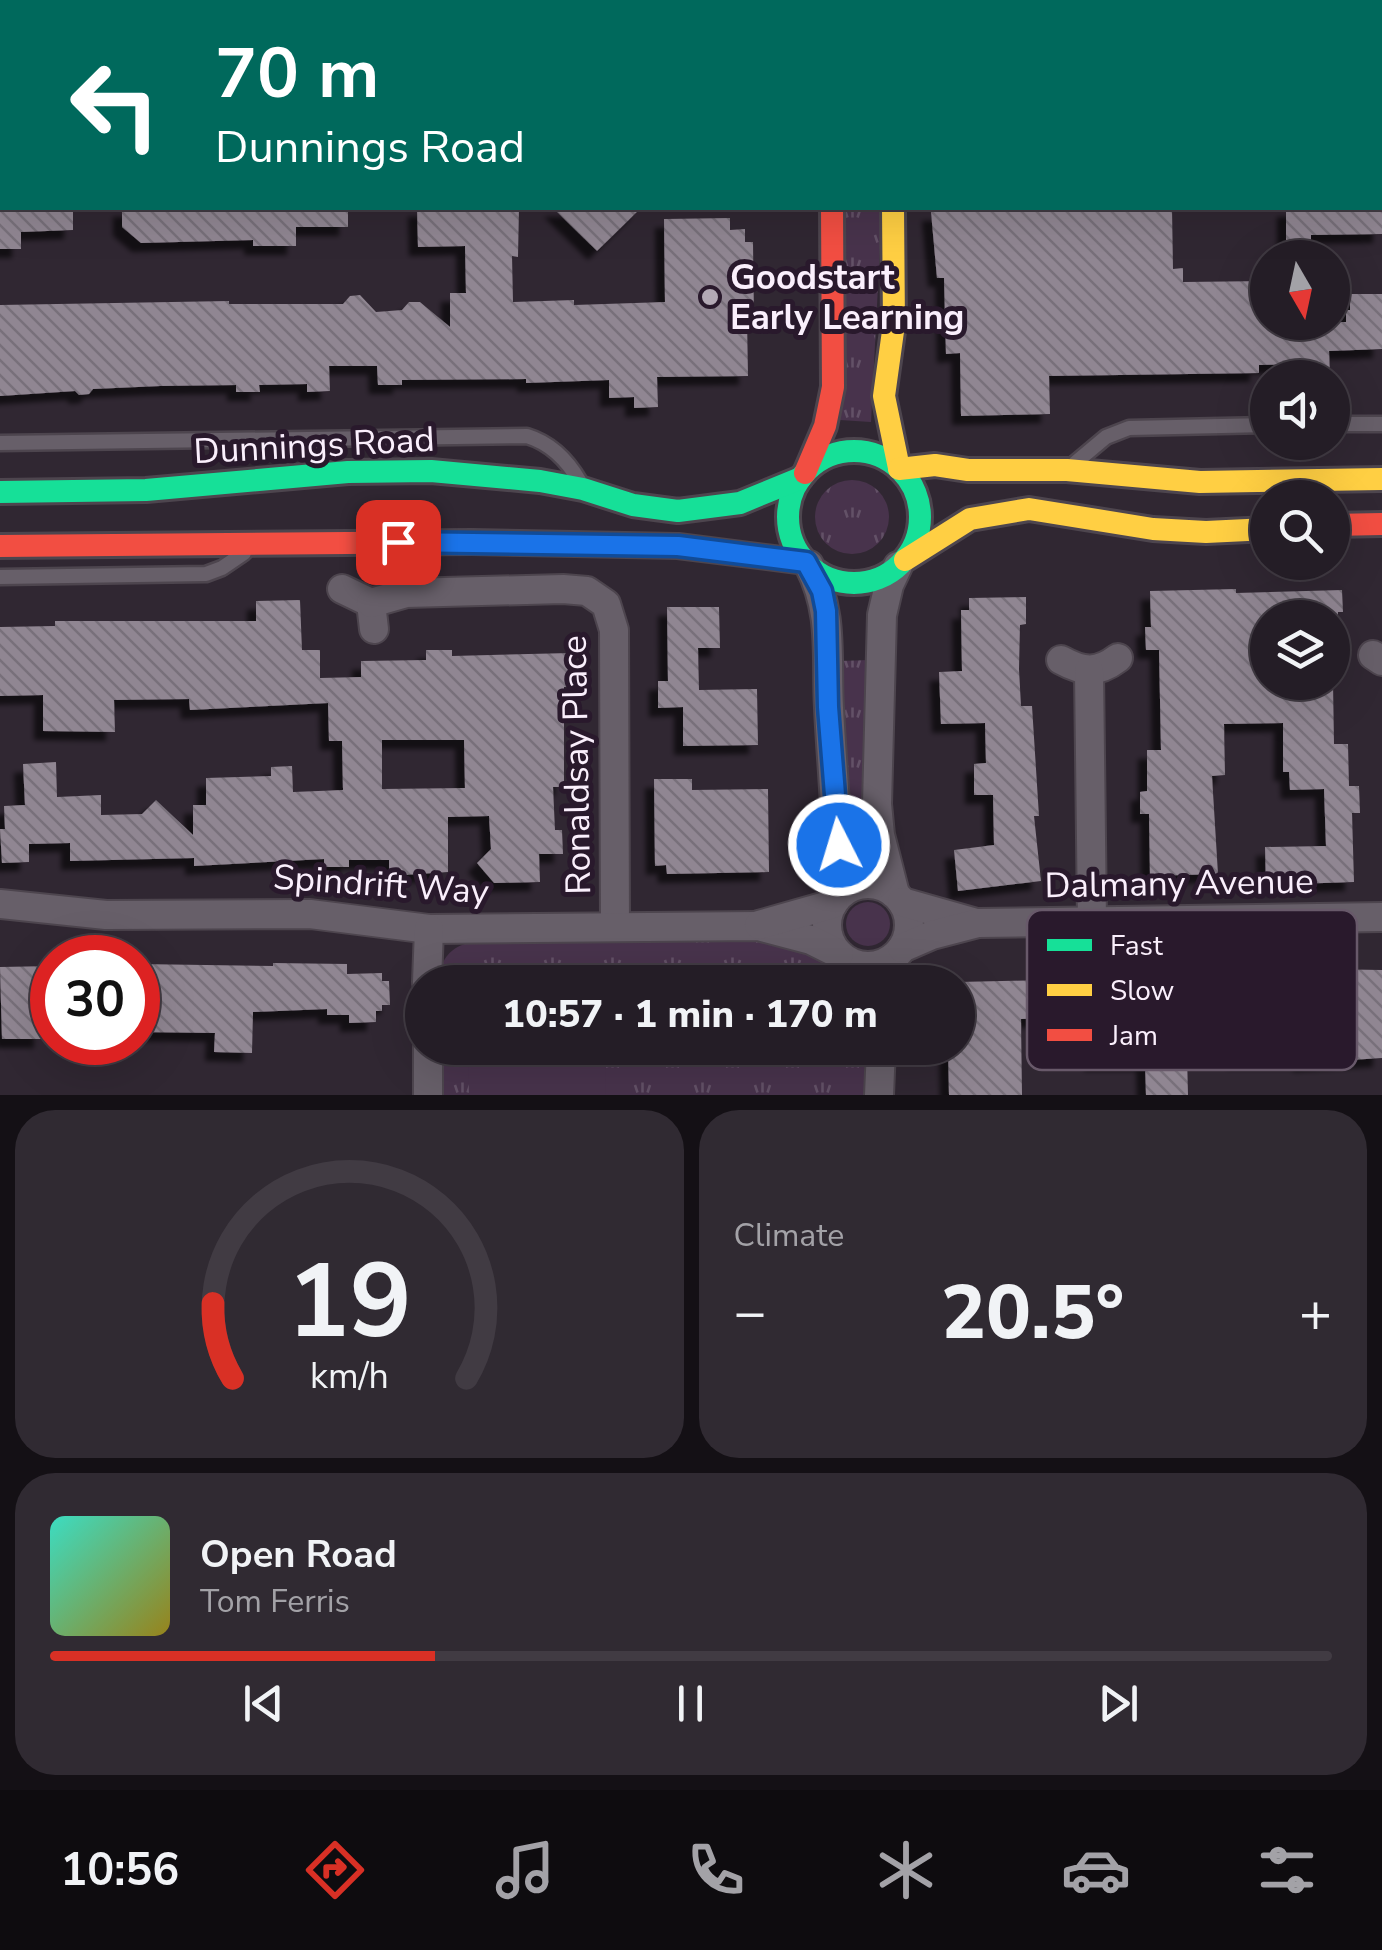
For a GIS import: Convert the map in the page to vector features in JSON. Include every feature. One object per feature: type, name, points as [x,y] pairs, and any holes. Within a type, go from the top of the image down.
[{"type":"main road","points":[[832,210],[833,387],[825,426],[790,500],[788,518],[795,548],[807,564],[829,578],[871,580],[970,520],[1030,508],[1153,529],[1250,530]]},
{"type":"main road","points":[[893,210],[894,340],[884,396],[899,468],[916,493],[920,515],[914,544],[900,564]]},
{"type":"main road","points":[[803,475],[828,456],[851,451],[874,454],[899,468],[936,465],[968,470],[1067,470],[1200,482],[1382,479]]},
{"type":"main road","name":"Dunnings Road","points":[[0,492],[168,490],[308,474],[407,470],[517,478],[583,490],[634,505],[702,513],[740,505],[803,475]]},
{"type":"main road","points":[[1350,525],[1382,524]]},
{"type":"main road","points":[[0,546],[502,542],[658,545],[807,564]]},
{"type":"street","points":[[807,564],[822,591],[826,611],[828,707],[839,845],[828,925],[833,945],[846,965]]},
{"type":"street","points":[[896,965],[909,920],[880,835],[877,804],[882,615],[889,585],[900,564]]},
{"type":"street","name":"Ronaldsay Place","points":[[342,589],[373,616],[406,594],[563,589],[586,591],[606,604],[614,630],[616,927]]},
{"type":"street","points":[[1061,660],[1089,671],[1118,658]]},
{"type":"street","points":[[1089,671],[1092,910]]},
{"type":"street","points":[[834,902],[859,885],[878,885],[899,898]]},
{"type":"street","name":"Dalmany Avenue","points":[[899,898],[978,923],[1027,923]]},
{"type":"street","name":"Spindrift Way","points":[[758,926],[834,902]]},
{"type":"street","name":"Spindrift Way","points":[[0,904],[106,915],[310,914],[429,929],[758,926],[811,940],[841,955]]},
{"type":"street","name":"Dalmany Avenue","points":[[1357,917],[1382,917]]},
{"type":"street","name":"Dalmany Avenue","points":[[900,950],[978,923]]},
{"type":"street","points":[[428,965],[429,929]]},
{"type":"street","points":[[841,955],[867,966],[884,962],[900,950]]},
{"type":"street","points":[[428,1065],[428,1095]]},
{"type":"street","points":[[879,1065],[880,1095]]},
{"type":"lane","points":[[1350,424],[1382,424]]},
{"type":"lane","points":[[1067,470],[1106,436],[1129,428],[1250,426]]},
{"type":"lane","points":[[0,444],[527,436],[552,448],[574,471],[583,490]]},
{"type":"lane","points":[[0,577],[206,574],[222,568],[256,544]]},
{"type":"green space","points":[[844,210],[882,210],[871,422],[840,420]]},
{"type":"green space","points":[[852,480],[878,491],[889,517],[878,543],[852,554],[826,543],[815,517],[826,491]]},
{"type":"green space","points":[[870,660],[874,864],[850,866],[838,661]]},
{"type":"green space","points":[[868,902],[884,908],[890,924],[884,940],[868,946],[852,940],[846,924],[852,908]]},
{"type":"green space","points":[[753,938],[805,950],[831,965],[442,965],[455,949],[468,943]]},
{"type":"green space","points":[[440,1065],[864,1065],[865,1095],[441,1095]]},
{"type":"green space","points":[[468,1065],[605,1065],[606,1095],[469,1095]]},
{"type":"building","points":[[0,210],[73,210],[73,230],[21,232],[21,249],[0,249]]},
{"type":"building","points":[[122,210],[348,210],[348,227],[296,227],[296,246],[253,246],[253,240],[141,243],[122,227]]},
{"type":"building","points":[[417,210],[519,210],[518,257],[512,256],[513,302],[665,302],[664,219],[730,218],[730,230],[745,229],[745,242],[753,242],[754,318],[747,318],[748,376],[657,377],[658,407],[634,408],[634,397],[609,398],[609,380],[402,380],[402,385],[378,385],[377,366],[329,366],[330,391],[307,392],[307,384],[259,385],[260,392],[236,392],[236,385],[160,386],[93,389],[89,394],[79,395],[75,391],[0,396],[0,305],[229,301],[343,304],[350,296],[360,295],[376,312],[402,310],[409,302],[420,302],[450,327],[450,293],[466,293],[465,246],[418,247]]},
{"type":"building","points":[[555,210],[639,210],[597,251]]},
{"type":"building","points":[[1172,210],[1173,269],[1183,268],[1183,282],[1250,281],[1250,340],[1350,340],[1350,294],[1382,294],[1382,349],[1329,351],[1329,360],[1250,360],[1250,373],[1049,376],[1050,414],[961,416],[960,353],[946,354],[944,278],[937,278],[931,212]]},
{"type":"building","points":[[1286,210],[1382,210],[1382,234],[1311,235],[1311,240],[1286,240]]},
{"type":"building","points":[[1342,590],[1342,600],[1250,600],[1250,700],[1333,700],[1334,744],[1348,744],[1349,786],[1359,786],[1360,813],[1352,813],[1354,882],[1266,885],[1265,847],[1326,846],[1324,789],[1290,790],[1289,772],[1283,772],[1283,723],[1224,724],[1225,775],[1212,776],[1218,874],[1150,876],[1149,814],[1140,814],[1140,792],[1147,791],[1147,750],[1161,750],[1159,650],[1146,650],[1145,627],[1151,627],[1150,591]]},
{"type":"building","points":[[1026,597],[1026,624],[1020,625],[1019,669],[1021,706],[1032,706],[1039,816],[1034,816],[1041,881],[958,891],[954,850],[994,845],[993,795],[974,795],[974,764],[986,763],[985,723],[941,724],[939,672],[962,671],[961,610],[969,610],[969,598]]},
{"type":"building","points":[[300,600],[302,650],[320,650],[320,678],[361,677],[361,661],[426,660],[426,650],[452,650],[452,656],[570,653],[570,687],[564,687],[564,787],[553,787],[555,830],[562,830],[563,854],[539,854],[540,882],[494,883],[477,863],[491,849],[489,816],[448,817],[448,872],[389,876],[389,860],[349,860],[349,867],[324,867],[324,859],[194,866],[194,858],[70,861],[70,843],[29,844],[29,862],[2,863],[0,829],[5,829],[4,806],[25,805],[23,764],[56,762],[57,797],[101,795],[101,815],[142,814],[156,800],[193,835],[193,805],[206,805],[206,778],[271,776],[271,767],[292,766],[293,792],[343,790],[342,741],[329,741],[328,703],[190,710],[189,699],[114,700],[115,732],[43,731],[43,695],[0,696],[0,627],[55,626],[55,621],[256,621],[256,601]],"holes":[[[382,740],[464,740],[465,788],[382,789]]]},
{"type":"building","points":[[667,607],[719,607],[720,648],[698,648],[699,690],[757,689],[758,745],[683,746],[683,707],[658,708],[658,681],[668,681]]},
{"type":"building","points":[[654,779],[692,779],[692,790],[768,789],[769,872],[667,874],[666,865],[655,866]]},
{"type":"building","points":[[160,964],[347,964],[347,974],[382,973],[382,981],[389,981],[390,1005],[382,1005],[382,1011],[376,1011],[376,1022],[349,1023],[349,1015],[327,1015],[327,1009],[253,1012],[252,1053],[214,1052],[215,1033],[160,1032]]},
{"type":"building","points":[[30,966],[30,1039],[2,1039],[0,967]]},
{"type":"building","points":[[1357,970],[1382,970],[1382,1058],[1357,1060]]},
{"type":"building","points":[[1027,980],[1027,1019],[1021,1019],[1022,1095],[949,1095],[948,1065],[975,1065],[975,982]]},
{"type":"building","points":[[1145,1070],[1187,1070],[1188,1095],[1146,1095]]},
{"type":"traffic: fast","points":[[854,451],[879,456],[901,470],[915,492],[920,517],[915,542],[901,564],[879,578],[854,583],[829,578],[807,564],[793,542],[788,517],[793,492],[807,470],[829,456],[854,451]]},
{"type":"traffic: fast","points":[[0,492],[146,490],[348,472],[431,471],[540,481],[633,505],[678,511],[740,503],[801,478]]},
{"type":"traffic: fast","points":[[472,542],[678,546],[806,562]]},
{"type":"traffic: slow","points":[[893,210],[894,324],[884,396],[899,468]]},
{"type":"traffic: slow","points":[[899,469],[935,465],[968,470],[1067,470],[1200,482],[1382,479]]},
{"type":"traffic: slow","points":[[905,560],[970,519],[1029,509],[1153,529],[1250,530]]},
{"type":"traffic: jam","points":[[805,473],[825,426],[833,387],[832,210]]},
{"type":"traffic: jam","points":[[1350,525],[1382,524]]},
{"type":"traffic: jam","points":[[0,546],[472,542]]},
{"type":"place","name":"Goodstart Early Learning","points":[[710,297]]},
{"type":"route","points":[[398,542],[678,546],[806,562],[822,591],[826,611],[828,707],[839,845]]}]
